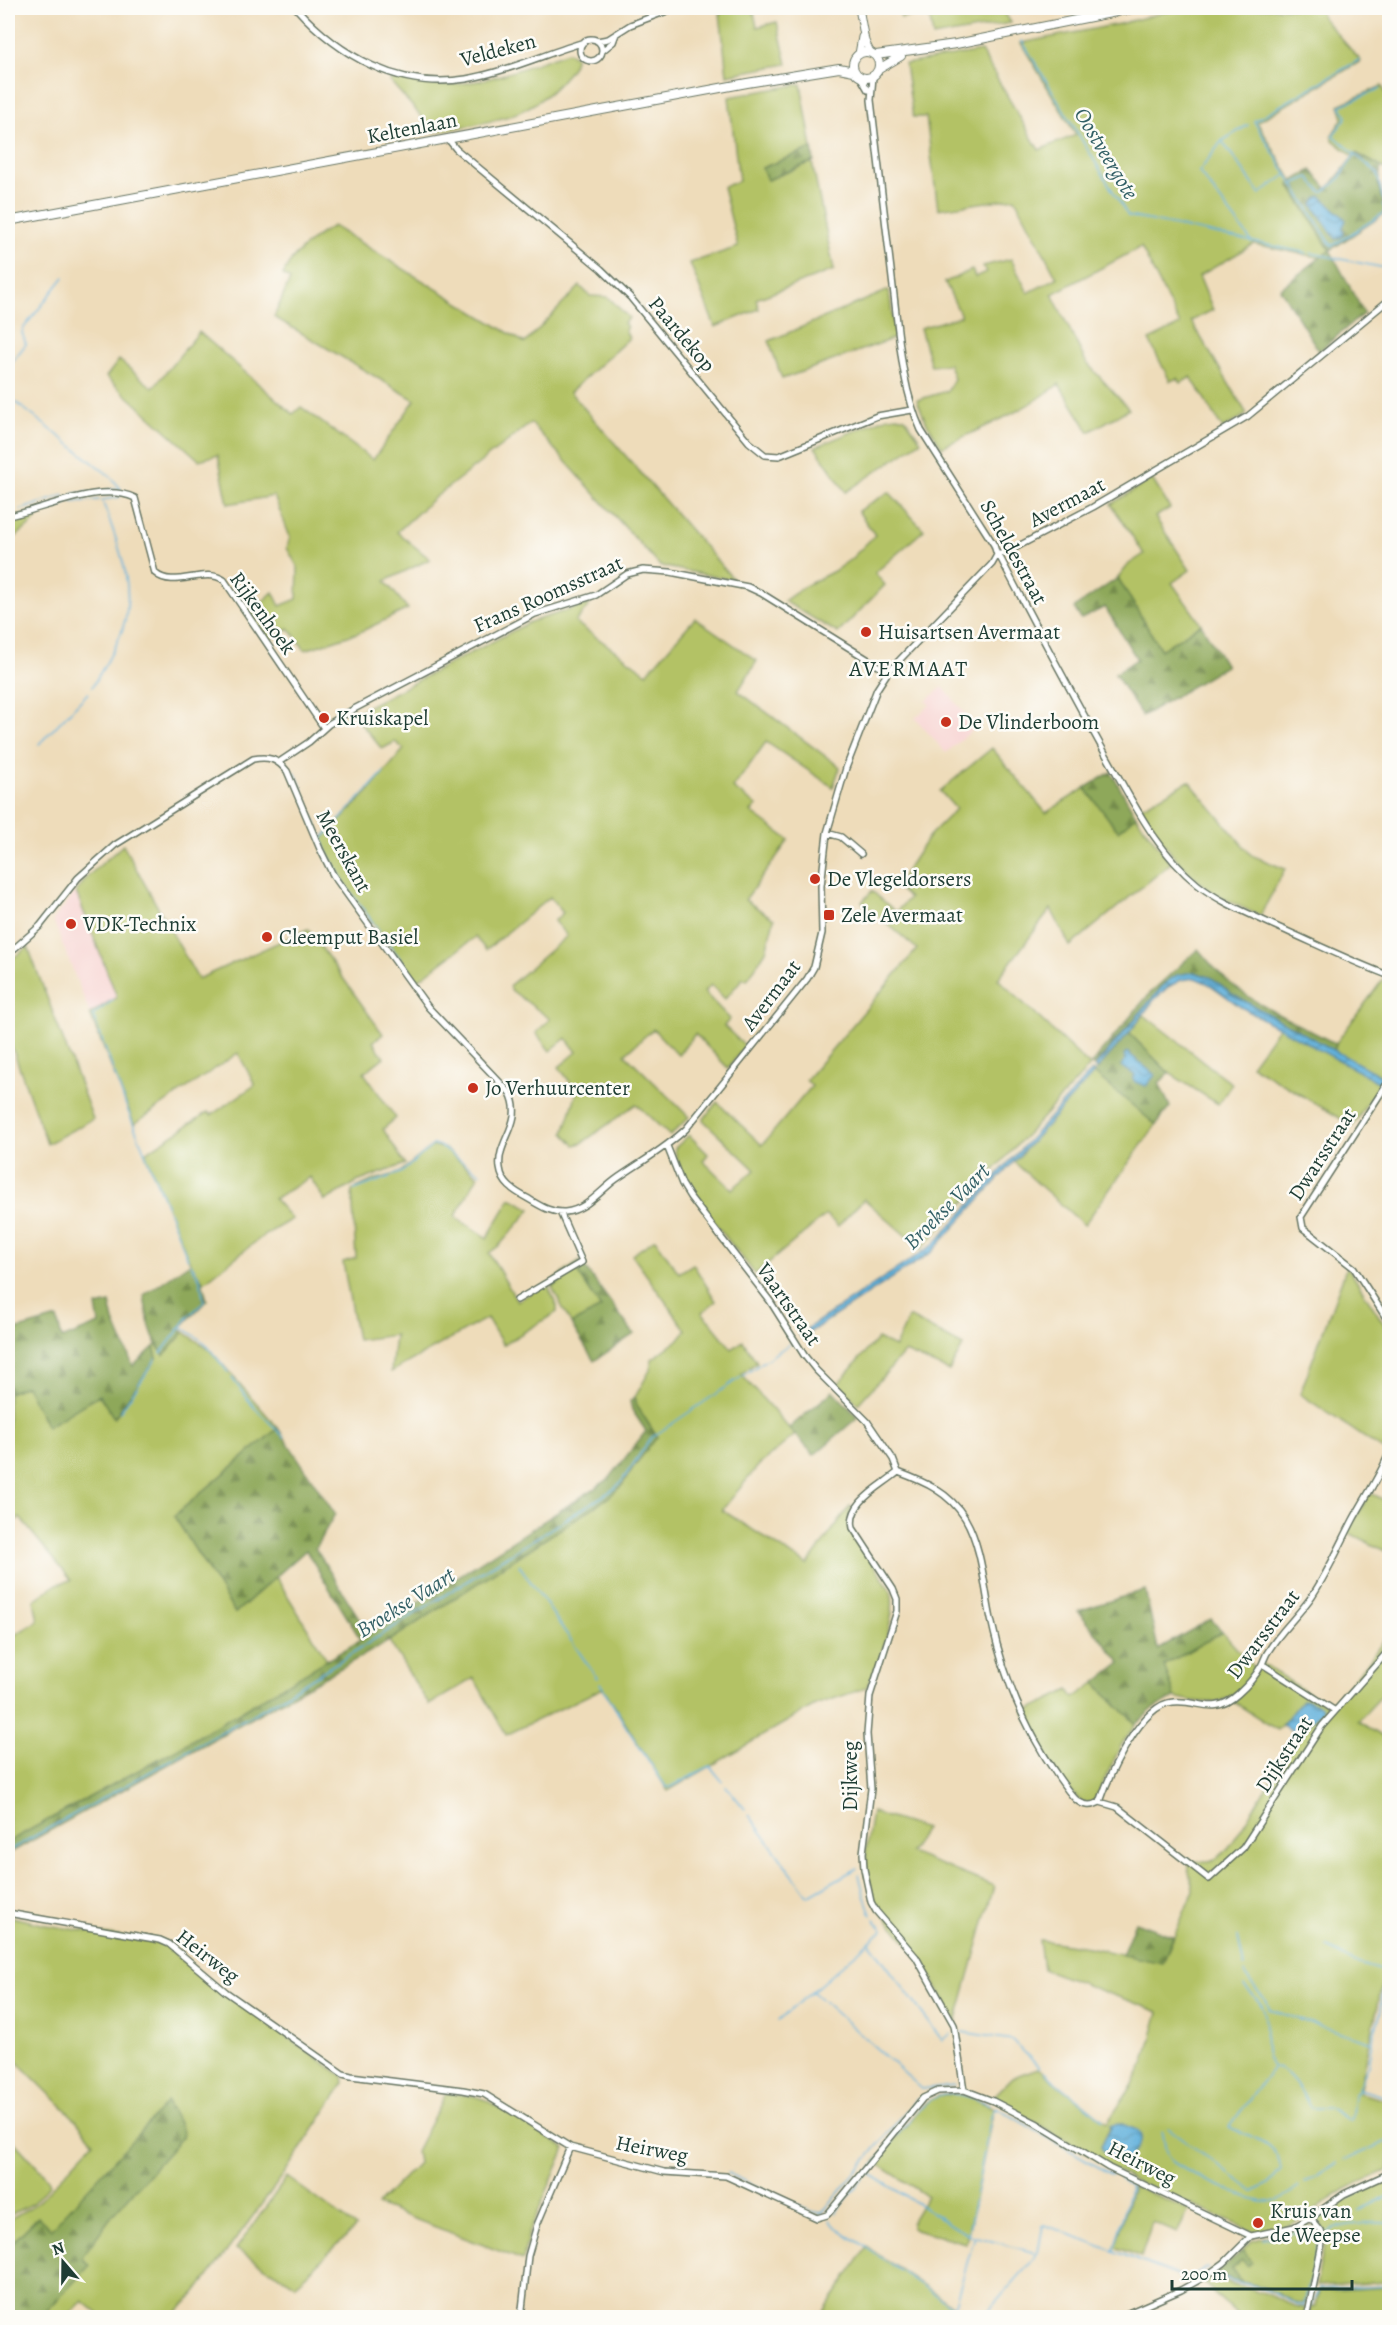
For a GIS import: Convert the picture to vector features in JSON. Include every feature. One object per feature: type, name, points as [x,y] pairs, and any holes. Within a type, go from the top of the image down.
[{"type":"main road","name":"Keltenlaan","points":[[823,70],[848,62],[858,56],[916,51],[1136,8]]},
{"type":"main road","name":"Keltenlaan","points":[[873,77],[879,69],[893,59],[916,51]]},
{"type":"main road","points":[[873,54],[879,61],[879,69]]},
{"type":"main road","points":[[858,56],[853,62],[854,71],[861,78],[873,77]]},
{"type":"main road","name":"Keltenlaan","points":[[8,221],[823,70],[839,68],[854,71]]},
{"type":"street","name":"Veldeken","points":[[296,8],[328,39],[348,54],[383,71],[408,77],[438,80],[464,79],[591,39],[597,41],[608,39],[617,32],[675,8]]},
{"type":"street","points":[[858,8],[862,29],[873,54]]},
{"type":"street","points":[[858,56],[862,29]]},
{"type":"street","name":"Veldeken","points":[[563,49],[581,51],[589,61],[597,59],[602,51],[613,42],[617,32]]},
{"type":"street","points":[[597,41],[602,51]]},
{"type":"street","points":[[581,51],[584,42]]},
{"type":"street","name":"Scheldestraat","points":[[871,100],[873,77]]},
{"type":"street","name":"Scheldestraat","points":[[861,78],[867,86],[871,100],[898,330],[912,410],[921,430],[994,545],[997,555],[1137,810],[1155,837],[1195,883],[1221,900],[1389,976]]},
{"type":"street","name":"Paardekop","points":[[448,139],[456,149],[601,269],[630,297],[749,442],[765,455],[779,456],[877,416],[912,410]]},
{"type":"street","name":"Avermaat","points":[[666,1146],[686,1129],[807,979],[814,967],[822,933],[821,886],[827,833],[846,768],[873,699],[888,672],[992,564],[997,555],[1094,507],[1248,416],[1389,299]]},
{"type":"street","name":"Rijkenhoek","points":[[8,516],[79,497],[118,493],[135,498],[155,573],[160,577],[171,579],[212,575],[224,580],[324,728]]},
{"type":"street","name":"Frans Roomsstraat","points":[[324,728],[364,704],[536,614],[596,595],[627,574],[643,570],[748,587],[770,598],[888,672]]},
{"type":"street","points":[[8,954],[40,926],[78,878],[114,845],[253,759],[267,757],[279,762],[309,742],[324,728]]},
{"type":"street","name":"Meerskant","points":[[279,762],[286,771],[333,875],[372,932],[428,1007],[510,1093],[515,1114],[500,1158],[504,1181],[514,1190],[546,1209],[560,1212]]},
{"type":"street","points":[[827,833],[841,837],[861,854]]},
{"type":"street","name":"Dwarsstraat","points":[[1389,1079],[1300,1222],[1303,1228],[1354,1268],[1389,1324]]},
{"type":"street","points":[[517,1300],[582,1262],[560,1212],[568,1212],[585,1205],[613,1182],[666,1146]]},
{"type":"street","name":"Vaartstraat","points":[[666,1146],[690,1197],[770,1301],[816,1370],[867,1421],[893,1460],[898,1472]]},
{"type":"street","name":"Dwarsstraat","points":[[1100,1802],[1122,1751],[1132,1734],[1146,1719],[1170,1702],[1215,1706],[1232,1700],[1245,1688],[1263,1664],[1268,1650],[1316,1590],[1381,1474],[1389,1451]]},
{"type":"street","points":[[898,1472],[932,1485],[943,1493],[964,1517],[974,1539],[998,1650],[1024,1718],[1040,1749],[1071,1795],[1085,1806],[1090,1807],[1100,1802]]},
{"type":"street","name":"Dijkweg","points":[[898,1472],[857,1507],[852,1521],[853,1528],[893,1588],[897,1599],[897,1611],[870,1696],[867,1734],[871,1789],[864,1835],[864,1869],[871,1902],[876,1911],[916,1957],[954,2025],[964,2090]]},
{"type":"street","name":"Dijkstraat","points":[[1100,1802],[1117,1807],[1209,1879],[1243,1848],[1334,1710],[1373,1671],[1389,1649]]},
{"type":"street","points":[[1263,1664],[1334,1710]]},
{"type":"street","name":"Heirweg","points":[[8,1913],[160,1940],[169,1944],[226,1992],[343,2074],[484,2094],[570,2147],[664,2172],[726,2176],[817,2218],[824,2217],[922,2098],[938,2091],[964,2090],[993,2101],[1036,2123],[1109,2168],[1251,2236]]},
{"type":"street","points":[[521,2318],[528,2256],[537,2225],[570,2147]]},
{"type":"street","points":[[1117,2318],[1181,2290],[1206,2276],[1224,2263],[1251,2236],[1294,2227],[1344,2194],[1389,2173]]},
{"type":"street","points":[[1307,2318],[1323,2238],[1310,2218]]},
{"type":"shaded area","name":"De Vlinderboom","points":[[943,687],[976,727],[946,753],[915,718],[930,705],[926,701]]},
{"type":"shaded area","points":[[76,892],[117,997],[90,1014],[53,920]]},
{"type":"green space","points":[[740,8],[753,8],[757,27],[777,22],[787,64],[727,75],[720,13]]},
{"type":"green space","points":[[898,8],[1002,8],[1011,23],[933,37],[929,13],[901,18]]},
{"type":"green space","points":[[1181,8],[1320,8],[1322,17],[1361,61],[1257,122],[1293,182],[1289,185],[1330,250],[1321,258],[1254,244],[1199,276],[1213,310],[1191,321],[1247,414],[1223,429],[1191,377],[1181,383],[1178,378],[1170,381],[1149,340],[1180,325],[1141,247],[1052,294],[1086,362],[1129,409],[1089,432],[1059,384],[1017,411],[942,447],[926,422],[917,400],[947,391],[954,379],[949,364],[931,366],[920,328],[961,316],[945,282],[972,270],[975,277],[986,272],[983,266],[1011,259],[1028,293],[1057,278],[1015,198],[938,209],[926,117],[913,117],[905,64],[981,51],[1039,150],[1076,135],[1021,43],[1119,24]]},
{"type":"green space","points":[[568,52],[575,56],[571,69],[548,94],[534,104],[504,118],[435,132],[390,81],[391,78],[433,85],[468,83],[502,75]]},
{"type":"green space","points":[[801,84],[812,148],[762,168],[768,180],[812,162],[834,270],[756,299],[759,309],[715,327],[690,263],[738,247],[723,187],[739,181],[729,97]]},
{"type":"green space","points":[[1382,86],[1390,101],[1389,161],[1385,169],[1356,153],[1353,156],[1333,140],[1332,135],[1343,118],[1339,105]]},
{"type":"green space","points":[[812,148],[814,161],[767,180],[762,168]]},
{"type":"green space","points":[[1356,153],[1381,167],[1378,184],[1386,213],[1330,250],[1289,184],[1311,170],[1328,189]]},
{"type":"green space","points":[[333,226],[525,343],[580,286],[590,296],[608,297],[629,318],[624,323],[629,338],[570,392],[734,580],[660,566],[531,423],[433,499],[397,532],[430,559],[385,581],[408,609],[360,632],[305,650],[289,628],[270,640],[251,612],[273,592],[280,606],[297,599],[298,568],[287,548],[290,537],[274,496],[228,504],[218,455],[199,460],[106,377],[119,360],[153,388],[199,332],[293,414],[301,407],[373,460],[415,400],[274,317],[290,280],[283,275],[287,267],[304,247]]},
{"type":"green space","points":[[1330,250],[1364,313],[1319,351],[1280,289]]},
{"type":"green space","points":[[889,290],[895,338],[782,379],[769,341]]},
{"type":"green space","points":[[888,417],[905,418],[921,441],[846,492],[815,447]]},
{"type":"green space","points":[[1152,479],[1170,508],[1155,517],[1190,570],[1172,583],[1201,624],[1161,650],[1118,578],[1129,564],[1144,554],[1111,504]]},
{"type":"green space","points":[[889,492],[924,530],[875,573],[885,585],[838,633],[784,601],[851,559],[875,535],[858,511]]},
{"type":"green space","points":[[41,510],[34,522],[8,543],[8,520]]},
{"type":"green space","points":[[1118,578],[1161,650],[1201,624],[1226,666],[1142,716],[1115,674],[1137,659],[1105,607],[1081,619],[1074,608]]},
{"type":"green space","points":[[591,603],[575,622],[647,673],[695,618],[757,661],[738,691],[840,767],[833,787],[766,742],[733,788],[757,806],[751,812],[789,840],[745,900],[774,919],[766,951],[747,980],[743,978],[725,999],[711,985],[704,992],[730,1019],[724,1026],[745,1046],[728,1068],[695,1034],[678,1055],[653,1029],[625,1054],[689,1117],[670,1136],[636,1104],[582,1143],[575,1145],[564,1133],[577,1092],[559,1067],[577,1052],[566,1038],[550,1051],[536,1033],[550,1019],[511,990],[509,986],[567,936],[554,921],[563,913],[550,897],[486,950],[475,937],[417,981],[347,889],[321,840],[368,792],[404,749],[395,742],[382,749],[353,714],[530,622]]},
{"type":"green space","points":[[992,748],[1046,813],[1085,788],[1118,831],[1136,816],[1171,863],[1070,946],[1051,909],[998,979],[1090,1066],[921,1249],[864,1199],[838,1226],[826,1215],[755,1274],[695,1195],[678,1162],[675,1148],[689,1135],[708,1154],[703,1161],[732,1189],[755,1170],[703,1120],[717,1102],[762,1145],[812,1086],[806,1080],[917,949],[862,902],[872,891],[896,912],[909,898],[896,886],[929,836],[956,809],[940,791]]},
{"type":"green space","points":[[1111,772],[1136,816],[1118,831],[1085,788]]},
{"type":"green space","points":[[1189,781],[1251,855],[1285,869],[1260,916],[1219,895],[1196,879],[1170,850],[1139,808]]},
{"type":"green space","points":[[123,845],[198,979],[308,929],[383,1034],[373,1042],[384,1057],[364,1073],[396,1118],[383,1129],[405,1164],[357,1182],[325,1201],[310,1177],[274,1199],[292,1219],[263,1236],[203,1283],[190,1263],[145,1153],[208,1112],[211,1115],[255,1085],[238,1053],[134,1124],[90,1014],[117,997],[76,892],[88,876]]},
{"type":"green space","points":[[28,947],[93,1119],[47,1144],[8,1036],[8,962]]},
{"type":"green space","points":[[1198,949],[1221,975],[1241,992],[1281,1016],[1336,1044],[1334,1051],[1232,994],[1212,978],[1194,972],[1165,983],[1094,1066],[1091,1064],[1150,993]]},
{"type":"green space","points":[[1384,978],[1389,980],[1389,1070],[1383,1077],[1334,1051],[1336,1043]]},
{"type":"green space","points":[[1144,1015],[1232,1084],[1218,1104],[1169,1073],[1129,1033]]},
{"type":"green space","points":[[1279,1027],[1380,1083],[1353,1126],[1251,1065]]},
{"type":"green space","points":[[1129,1033],[1169,1073],[1159,1083],[1170,1107],[1156,1125],[1094,1073]]},
{"type":"green space","points":[[1094,1073],[1156,1125],[1084,1225],[1014,1162]]},
{"type":"green space","points":[[431,1147],[445,1149],[478,1176],[455,1217],[487,1238],[511,1198],[531,1209],[499,1246],[489,1253],[517,1301],[547,1284],[557,1306],[557,1312],[503,1345],[487,1318],[391,1372],[395,1335],[357,1340],[343,1262],[356,1258],[352,1190],[374,1180],[399,1173]]},
{"type":"green space","points":[[655,1239],[679,1273],[693,1264],[716,1301],[702,1312],[732,1349],[743,1341],[757,1362],[741,1374],[795,1435],[758,1466],[722,1510],[807,1565],[850,1506],[852,1508],[849,1526],[891,1591],[892,1601],[892,1613],[886,1640],[866,1688],[815,1705],[668,1791],[603,1688],[506,1735],[474,1678],[429,1705],[389,1641],[606,1499],[622,1485],[657,1437],[637,1406],[635,1397],[650,1370],[652,1359],[678,1340],[686,1330],[632,1255]]},
{"type":"green space","points":[[580,1261],[634,1334],[594,1361],[571,1324],[601,1308],[577,1271],[552,1287],[550,1283]]},
{"type":"green space","points":[[190,1263],[202,1280],[207,1300],[180,1328],[184,1332],[164,1355],[152,1334],[144,1295]]},
{"type":"green space","points":[[1347,1266],[1389,1332],[1389,1435],[1383,1450],[1300,1394]]},
{"type":"green space","points":[[577,1271],[601,1308],[571,1324],[552,1287]]},
{"type":"green space","points":[[110,1303],[114,1321],[133,1366],[154,1347],[157,1358],[114,1418],[99,1395],[47,1427],[26,1386],[8,1393],[8,1332],[57,1318],[62,1339],[99,1324],[96,1306]]},
{"type":"green space","points":[[909,1317],[963,1346],[949,1371],[905,1352],[858,1404],[838,1384],[877,1339],[895,1347]]},
{"type":"green space","points":[[184,1332],[211,1351],[278,1428],[174,1516],[235,1613],[276,1577],[328,1661],[177,1749],[8,1842],[8,1639],[38,1621],[34,1600],[57,1584],[71,1580],[20,1518],[8,1524],[8,1508],[13,1506],[8,1493],[8,1393],[26,1386],[99,1395],[115,1417],[157,1358],[154,1347],[156,1344],[164,1355]]},
{"type":"green space","points":[[833,1391],[858,1417],[814,1455],[789,1428]]},
{"type":"green space","points":[[635,1397],[637,1406],[657,1437],[622,1485],[606,1499],[389,1641],[8,1854],[8,1842],[177,1749],[361,1640],[306,1550],[235,1613],[174,1516],[278,1428],[335,1514],[315,1548],[369,1634],[609,1479],[646,1431],[632,1410],[630,1401]]},
{"type":"green space","points":[[1370,1493],[1389,1502],[1389,1553],[1347,1532]]},
{"type":"green space","points":[[1145,1590],[1158,1649],[1211,1619],[1222,1632],[1164,1665],[1175,1697],[1154,1708],[1136,1724],[1095,1683],[1121,1663],[1078,1611]]},
{"type":"green space","points":[[1222,1632],[1255,1669],[1247,1681],[1230,1697],[1221,1701],[1200,1702],[1175,1697],[1164,1665]]},
{"type":"green space","points":[[1389,1633],[1389,1690],[1358,1721],[1389,1741],[1389,1953],[1359,2093],[1389,2101],[1389,2170],[1346,2189],[1292,2224],[1280,2229],[1254,2232],[1129,2178],[993,2097],[1013,2077],[1038,2068],[1107,2123],[1132,2086],[1145,2061],[1159,2012],[1043,1969],[1039,1940],[1088,1947],[1163,1963],[1193,1891],[1189,1863],[1212,1860],[1226,1850],[1290,1749],[1320,1714],[1303,1700],[1277,1730],[1231,1700],[1262,1664],[1329,1706],[1366,1665]],"holes":[[[1122,2124],[1132,2155],[1126,2160],[1122,2169],[1123,2160],[1107,2155],[1101,2146],[1111,2125]]]},
{"type":"green space","points":[[1095,1683],[1136,1724],[1122,1744],[1093,1803],[1080,1800],[1064,1784],[1024,1712],[1069,1690],[1074,1698]]},
{"type":"green space","points":[[872,1812],[925,1829],[910,1853],[994,1886],[956,2022],[923,1962],[876,1906],[866,1867],[866,1850]]},
{"type":"green space","points":[[8,1916],[46,1925],[161,1943],[243,2007],[343,2076],[344,2083],[284,2174],[196,2293],[172,2317],[102,2317],[83,2301],[66,2317],[41,2317],[89,2265],[80,2258],[114,2213],[182,2137],[50,2230],[38,2217],[8,2247],[8,2220],[36,2204],[94,2142],[76,2120],[8,2053]]},
{"type":"green space","points":[[1135,1922],[1173,1936],[1163,1963],[1122,1955]]},
{"type":"green space","points":[[446,2093],[474,2096],[486,2100],[565,2148],[528,2236],[523,2260],[377,2205],[418,2163],[416,2151]]},
{"type":"green space","points":[[959,2094],[994,2108],[966,2243],[911,2227],[911,2222],[927,2196],[875,2162],[925,2103],[938,2096]]},
{"type":"green space","points":[[167,2102],[183,2132],[182,2137],[114,2213],[81,2258],[90,2265],[41,2317],[8,2317],[8,2247],[38,2217],[51,2229]]},
{"type":"green space","points":[[8,2135],[50,2184],[33,2203],[8,2216]]},
{"type":"green space","points":[[287,2177],[356,2227],[295,2285],[236,2249]]},
{"type":"green space","points":[[1389,2178],[1390,2268],[1387,2282],[1316,2286],[1326,2235],[1318,2218],[1351,2195]]},
{"type":"green space","points":[[1133,2186],[1189,2210],[1177,2233],[1152,2222],[1141,2257],[1115,2247]]},
{"type":"green space","points":[[1305,2225],[1316,2230],[1320,2240],[1306,2304],[1293,2302],[1266,2288],[1243,2282],[1231,2269],[1242,2259],[1252,2262],[1242,2251],[1252,2241]]},
{"type":"green space","points":[[867,2247],[952,2305],[958,2317],[820,2317]]},
{"type":"green space","points":[[1242,2251],[1252,2262],[1248,2266],[1242,2260],[1231,2269],[1243,2282],[1217,2273]]},
{"type":"green space","points":[[1214,2276],[1305,2308],[1304,2317],[1239,2317],[1204,2283]]},
{"type":"green space","points":[[1389,2288],[1389,2317],[1309,2318],[1310,2308],[1316,2306],[1319,2291]]},
{"type":"water","points":[[1321,196],[1346,220],[1342,229],[1343,236],[1336,239],[1313,205]]},
{"type":"water","points":[[1194,972],[1212,978],[1232,994],[1383,1077],[1380,1083],[1241,1007],[1209,984],[1195,978],[1181,980],[1168,987],[1154,1000],[1097,1069],[1095,1067],[1165,983],[1177,975]]},
{"type":"water","points":[[1127,1052],[1155,1075],[1146,1086],[1135,1082],[1133,1079],[1135,1075],[1121,1066]]},
{"type":"water","points":[[1092,1071],[1094,1073],[932,1252],[801,1338],[799,1334],[933,1245]]},
{"type":"water","points":[[1305,1699],[1321,1706],[1323,1710],[1301,1735],[1282,1725]]},
{"type":"water","points":[[1122,2124],[1137,2130],[1141,2136],[1138,2146],[1127,2160],[1123,2170],[1123,2160],[1109,2156],[1101,2146],[1111,2128],[1110,2125]]},
{"type":"waterway","name":"Oostveergote","points":[[1022,41],[1128,216],[1307,253]]},
{"type":"waterway","points":[[1292,183],[1254,121],[1359,60]]},
{"type":"waterway","points":[[1381,88],[1340,106],[1347,117],[1333,135],[1377,173],[1383,199]]},
{"type":"waterway","points":[[1248,125],[1222,141],[1260,194],[1286,175]]},
{"type":"waterway","points":[[1221,142],[1199,172],[1252,242]]},
{"type":"waterway","points":[[1355,154],[1338,180],[1324,192],[1321,192],[1309,177],[1293,184],[1332,246],[1386,212]]},
{"type":"waterway","points":[[1383,204],[1390,223]]},
{"type":"waterway","name":"Oostveergote","points":[[1311,253],[1390,269]]},
{"type":"waterway","points":[[8,367],[26,344],[23,329],[64,277]]},
{"type":"waterway","points":[[8,396],[110,476],[121,489]]},
{"type":"waterway","points":[[107,490],[120,489]]},
{"type":"waterway","points":[[73,494],[87,492]]},
{"type":"waterway","points":[[20,510],[65,495]]},
{"type":"waterway","points":[[92,687],[110,657],[125,621],[127,586],[124,568],[102,500],[120,497]]},
{"type":"waterway","points":[[72,502],[99,500]]},
{"type":"waterway","points":[[47,509],[67,503]]},
{"type":"waterway","points":[[16,519],[40,512]]},
{"type":"waterway","points":[[39,744],[88,693]]},
{"type":"waterway","points":[[295,772],[330,859],[348,889],[380,932]]},
{"type":"waterway","points":[[322,839],[384,772]]},
{"type":"waterway","points":[[384,937],[414,978]]},
{"type":"waterway","points":[[113,1000],[93,1015],[128,1111],[188,1259]]},
{"type":"waterway","points":[[354,1190],[402,1172],[433,1145],[438,1145],[481,1174]]},
{"type":"waterway","points":[[161,1353],[190,1315],[204,1302],[200,1279],[190,1263]]},
{"type":"waterway","points":[[182,1327],[205,1343],[228,1372]]},
{"type":"waterway","name":"Broekse Vaart","points":[[8,1851],[266,1707],[614,1489],[651,1438],[791,1343]]},
{"type":"waterway","points":[[120,1412],[156,1359]]},
{"type":"waterway","points":[[232,1378],[253,1406],[284,1437]]},
{"type":"waterway","points":[[519,1565],[597,1678]]},
{"type":"waterway","points":[[600,1683],[666,1787],[671,1787],[710,1766],[722,1781]]},
{"type":"waterway","points":[[726,1786],[745,1809]]},
{"type":"waterway","points":[[749,1815],[808,1896],[857,1868]]},
{"type":"waterway","points":[[859,1874],[871,1914]]},
{"type":"waterway","points":[[778,2021],[883,1930],[874,1919]]},
{"type":"waterway","points":[[1238,1937],[1244,1967]]},
{"type":"waterway","points":[[870,1943],[942,2040],[951,2034]]},
{"type":"waterway","points":[[1327,1947],[1353,1962],[1384,1971]]},
{"type":"waterway","points":[[1358,2088],[1369,2065],[1374,2033],[1381,2012],[1385,1971],[1390,1949]]},
{"type":"waterway","points":[[1245,1973],[1270,2010],[1372,2042]]},
{"type":"waterway","points":[[1244,1986],[1263,2008],[1267,2054],[1274,2067]]},
{"type":"waterway","points":[[812,1991],[922,2089],[955,2085]]},
{"type":"waterway","points":[[962,2032],[1012,2040],[1039,2067]]},
{"type":"waterway","points":[[1168,2128],[1254,2192],[1271,2182],[1281,2170],[1279,2161],[1270,2147],[1263,2142],[1229,2127],[1274,2067],[1291,2078],[1311,2108],[1330,2108],[1350,2121],[1354,2097],[1358,2089],[1390,2098]]},
{"type":"waterway","points":[[1044,2072],[1103,2120]]},
{"type":"waterway","points":[[897,2135],[917,2111],[936,2097],[957,2094],[989,2104]]},
{"type":"waterway","points":[[727,2173],[814,2212],[822,2213],[917,2098]]},
{"type":"waterway","points":[[968,2234],[992,2113],[996,2107],[1112,2175]]},
{"type":"waterway","points":[[1162,2131],[1167,2155],[1174,2163],[1230,2191],[1265,2202],[1283,2198],[1299,2187]]},
{"type":"waterway","points":[[1344,2160],[1390,2140]]},
{"type":"waterway","points":[[835,2213],[893,2141]]},
{"type":"waterway","points":[[1305,2183],[1337,2163]]},
{"type":"waterway","points":[[867,2172],[966,2234],[1036,2253]]},
{"type":"waterway","points":[[1320,2218],[1340,2201],[1390,2178]]},
{"type":"waterway","points":[[1114,2250],[1131,2186],[1120,2179]]},
{"type":"waterway","points":[[1358,2211],[1390,2195]]},
{"type":"waterway","points":[[830,2220],[836,2227],[952,2306],[955,2304],[975,2236]]},
{"type":"waterway","points":[[1327,2233],[1349,2225],[1390,2224]]},
{"type":"waterway","points":[[982,2318],[1034,2259],[1045,2225],[1187,2279],[1208,2269]]},
{"type":"waterway","points":[[1217,2275],[1259,2287],[1304,2306],[1318,2244],[1318,2233],[1311,2229],[1263,2239]]},
{"type":"waterway","points":[[1312,2306],[1319,2289],[1390,2286]]},
{"type":"place","name":"Huisartsen Avermaat","points":[[866,632]]},
{"type":"place","name":"Kruiskapel","points":[[324,718]]},
{"type":"place","name":"De Vlinderboom","points":[[946,722]]},
{"type":"place","name":"De Vlegeldorsers","points":[[815,879]]},
{"type":"place","name":"Zele Avermaat","points":[[829,915]]},
{"type":"place","name":"VDK-Technix","points":[[71,924]]},
{"type":"place","name":"Cleemput Basiel","points":[[267,937]]},
{"type":"place","name":"Jo Verhuurcenter","points":[[473,1088]]},
{"type":"place","name":"Kruis van de Weepse","points":[[1258,2223]]},
{"type":"district","name":"AVERMAAT","points":[[909,668]]}]
